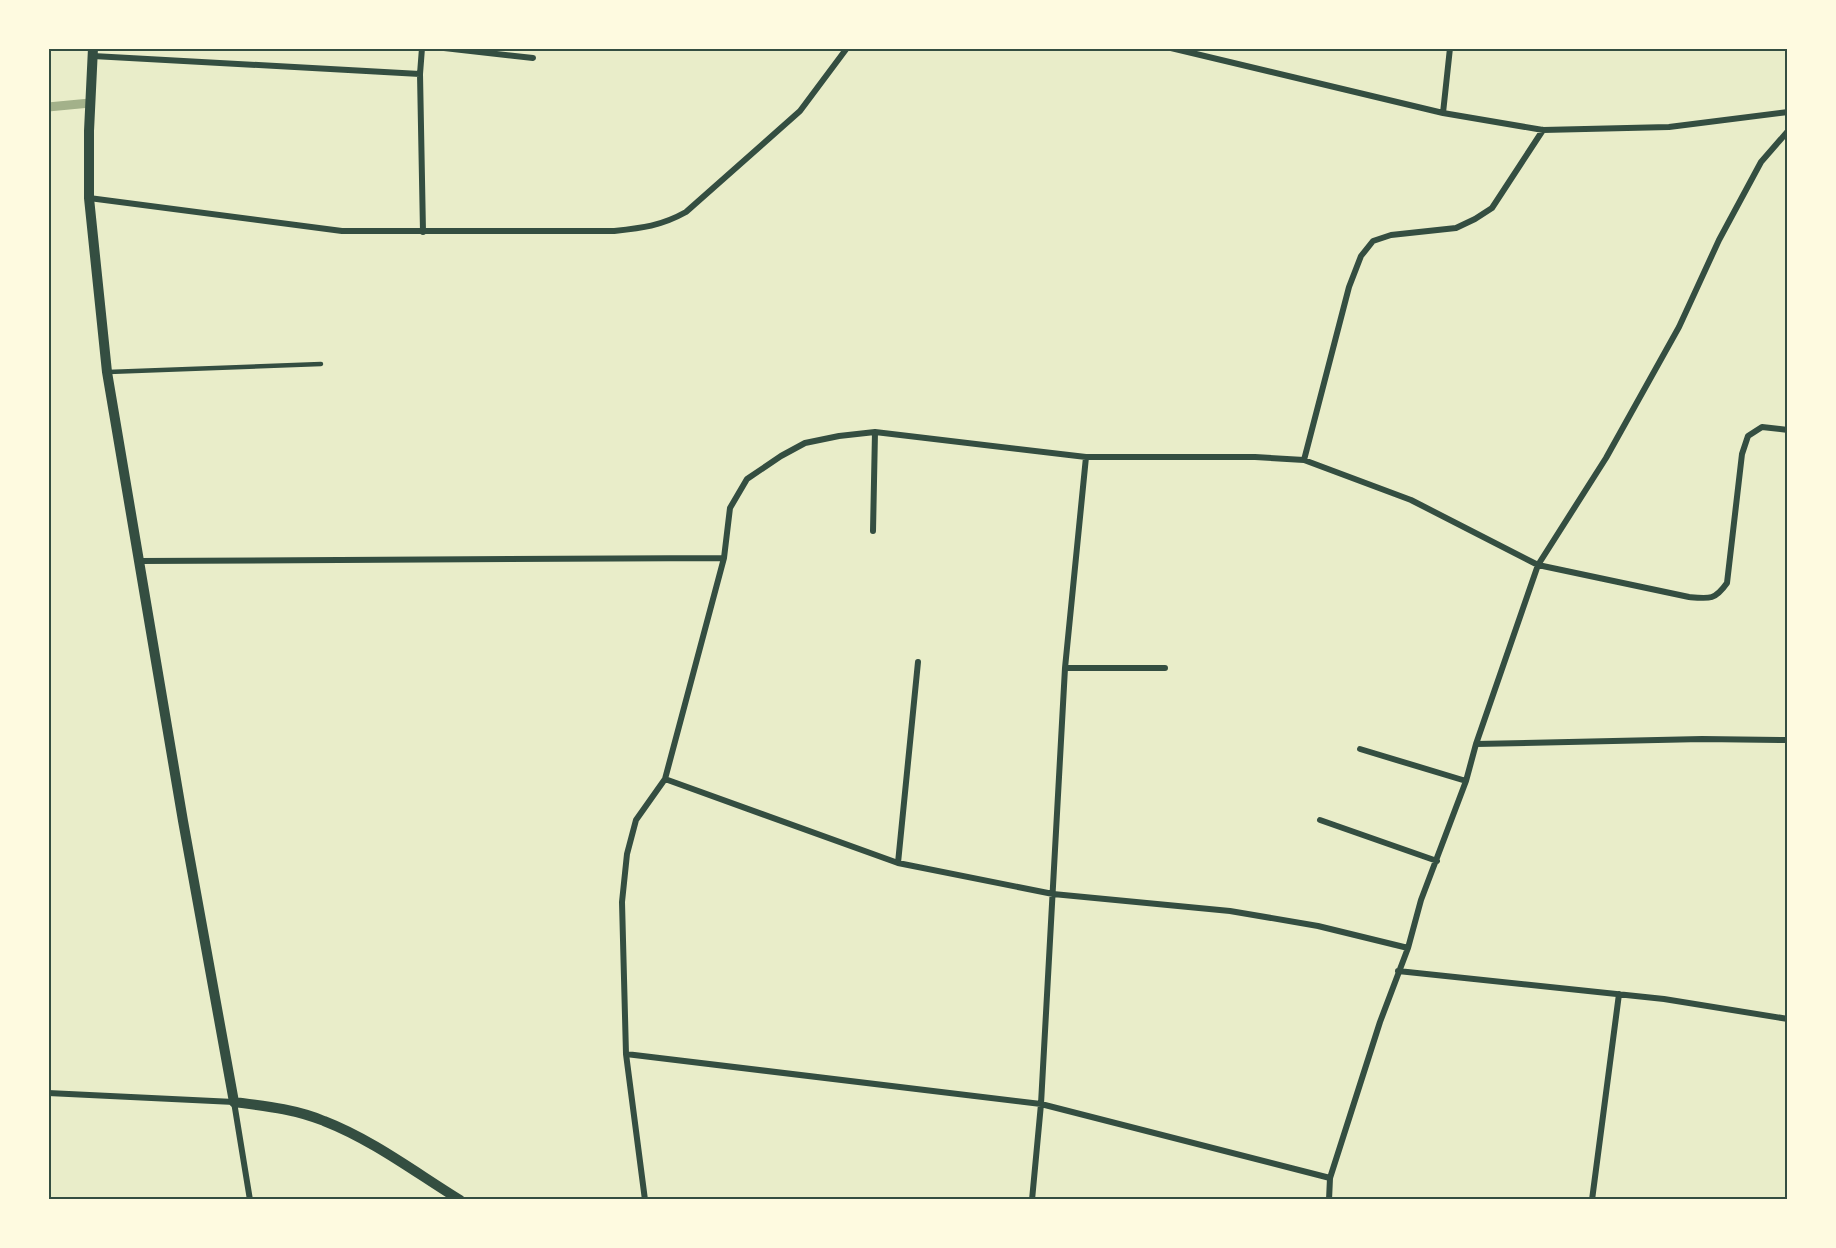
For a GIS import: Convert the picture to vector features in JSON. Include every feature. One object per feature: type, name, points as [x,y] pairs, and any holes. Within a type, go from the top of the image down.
[{"type":"street","points":[[422,48],[420,74],[423,232]]},
{"type":"street","points":[[444,48],[533,58]]},
{"type":"street","points":[[89,198],[342,231],[614,231],[653,226],[670,221],[686,212],[800,111],[847,48]]},
{"type":"street","points":[[1172,48],[1443,112],[1543,130],[1670,127],[1788,112]]},
{"type":"street","points":[[1443,112],[1450,48]]},
{"type":"street","points":[[250,1200],[107,372],[89,198],[93,52],[420,74]]},
{"type":"street","points":[[1304,460],[1349,287],[1361,256],[1373,241],[1391,235],[1456,228],[1492,208],[1543,130]]},
{"type":"street","points":[[1329,1200],[1330,1178],[1398,971],[1408,948],[1421,900],[1466,780],[1476,744],[1538,566],[1606,458],[1679,327],[1719,240],[1761,162],[1788,131]]},
{"type":"street","points":[[645,1200],[626,1054],[622,902],[627,854],[636,820],[664,779],[724,558],[730,508],[747,479],[781,456],[805,443],[875,432],[1086,458],[1255,457],[1304,460],[1353,476],[1411,500],[1538,566],[1708,599],[1719,594],[1727,583],[1742,454],[1748,436],[1762,428],[1788,430]]},
{"type":"street","points":[[873,531],[875,432]]},
{"type":"street","points":[[1032,1200],[1041,1104],[1065,668],[1086,458]]},
{"type":"street","points":[[139,561],[724,558]]},
{"type":"street","points":[[898,863],[918,662]]},
{"type":"street","points":[[1065,668],[1165,668]]},
{"type":"street","points":[[1476,744],[1702,739],[1788,740]]},
{"type":"street","points":[[1360,749],[1466,780]]},
{"type":"street","points":[[664,779],[898,863],[1053,894],[1230,911],[1318,926],[1408,948]]},
{"type":"street","points":[[1320,820],[1437,861]]},
{"type":"street","points":[[1398,971],[1619,994],[1788,1018]]},
{"type":"street","points":[[1592,1200],[1619,994]]},
{"type":"street","points":[[626,1054],[1041,1104],[1330,1178]]},
{"type":"street","points":[[48,1093],[234,1102],[283,1108],[323,1120],[356,1135],[460,1200]]},
{"type":"lane","points":[[107,372],[321,364]]},
{"type":"waterway","points":[[48,107],[90,103]]}]
